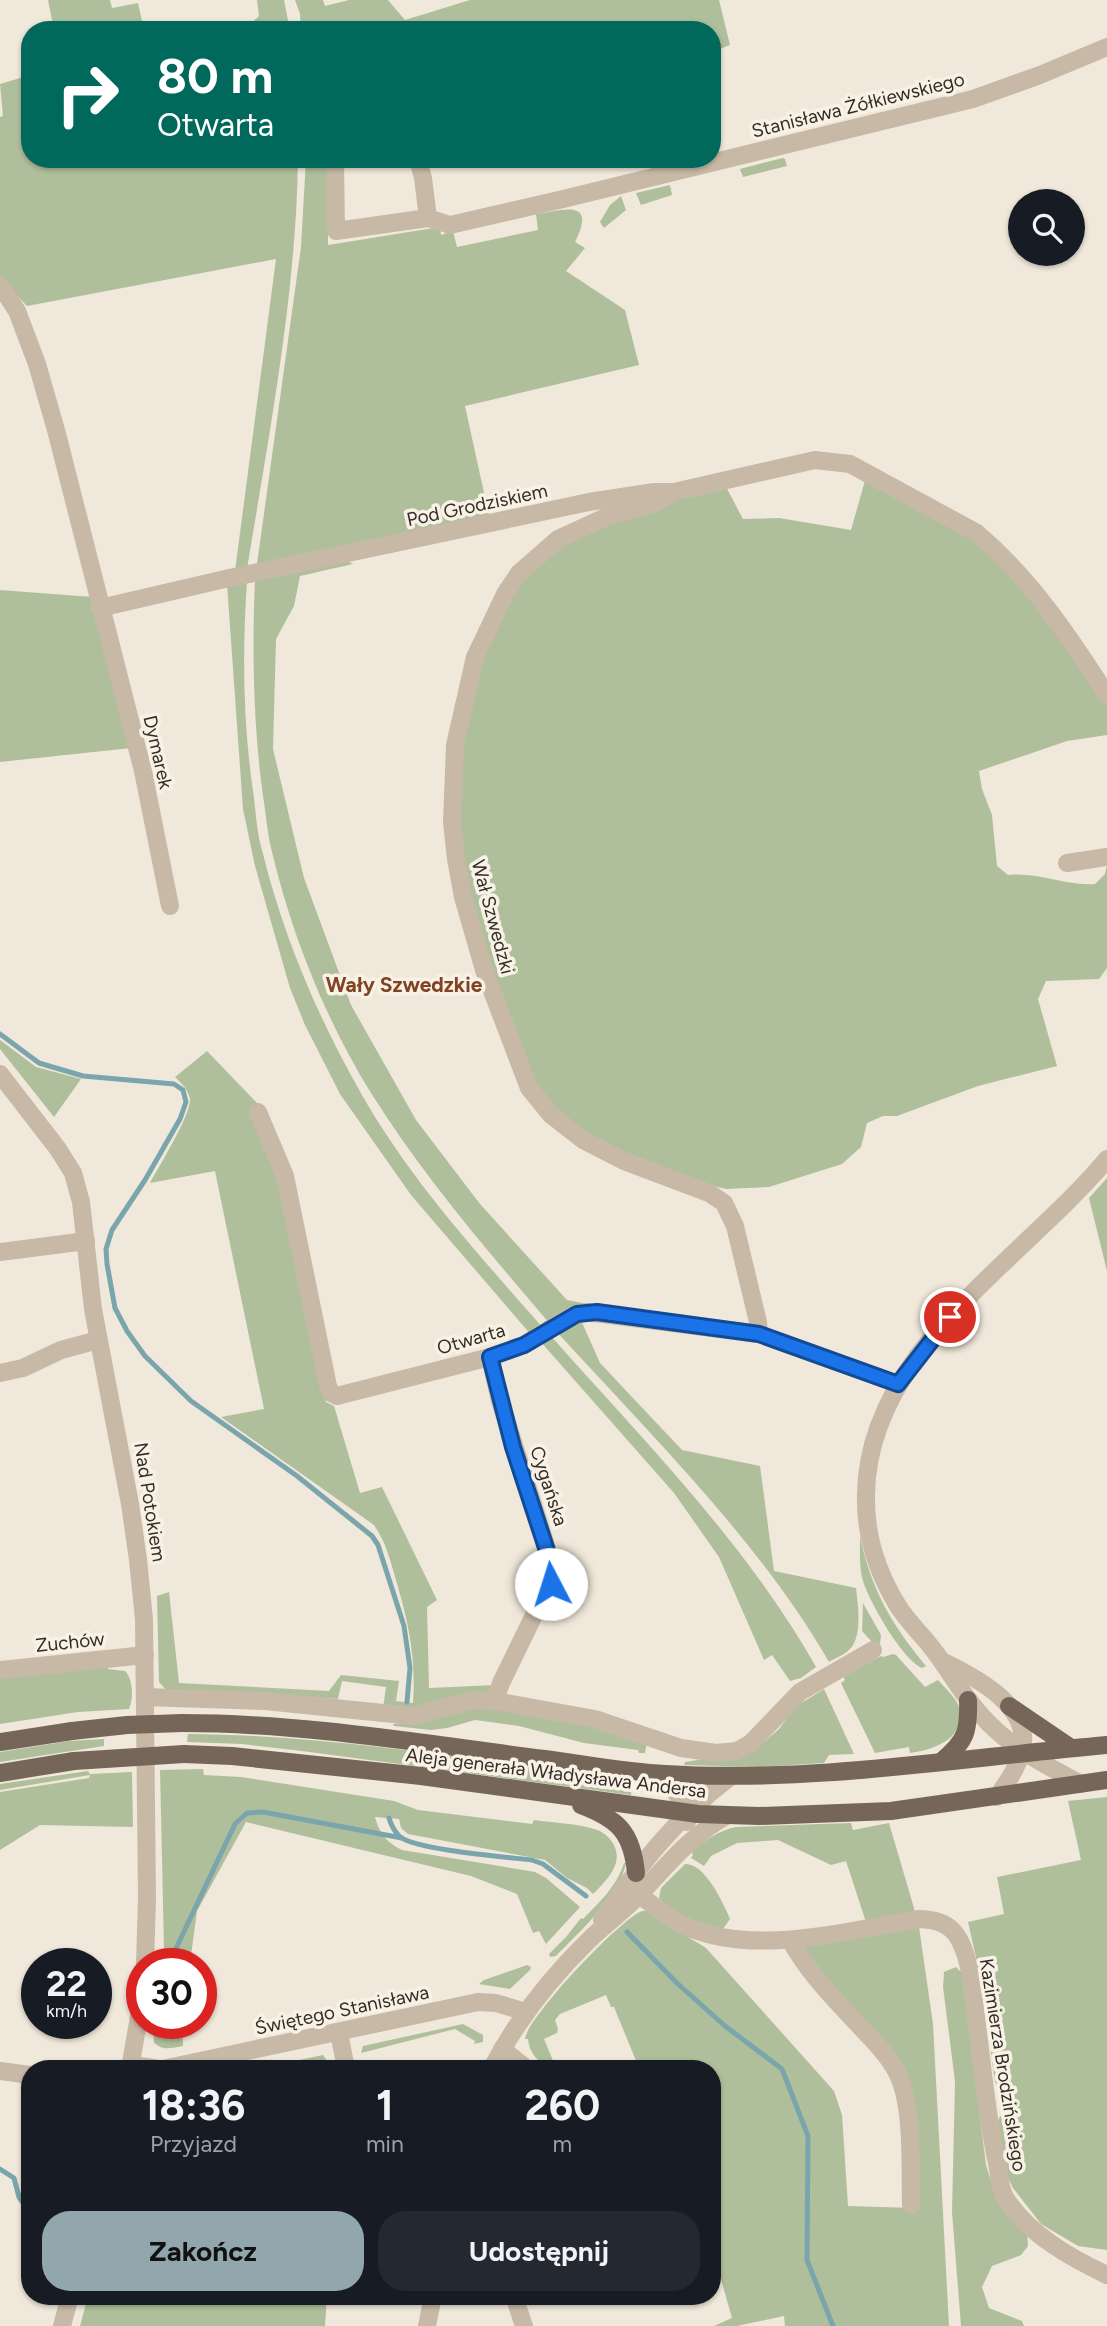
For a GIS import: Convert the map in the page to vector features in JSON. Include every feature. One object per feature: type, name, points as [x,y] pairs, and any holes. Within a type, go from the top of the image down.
[{"type":"main road","points":[[941,1762],[958,1748],[965,1737],[969,1723],[968,1700]]},
{"type":"main road","points":[[1009,1706],[1071,1748]]},
{"type":"main road","name":"Aleja generała Władysława Andersa","points":[[0,1742],[127,1725],[242,1724],[661,1774],[730,1777],[830,1773],[1107,1745]]},
{"type":"main road","name":"Aleja generała Władysława Andersa","points":[[0,1773],[74,1761],[184,1754],[232,1756],[367,1770],[686,1812],[760,1816],[891,1811],[1107,1780]]},
{"type":"main road","points":[[555,1795],[600,1812],[620,1826],[633,1849],[636,1873]]},
{"type":"street","name":"Stanisława Żółkiewskiego","points":[[721,161],[974,99],[1107,47]]},
{"type":"street","points":[[335,168],[336,230],[428,218],[421,168]]},
{"type":"street","name":"Stanisława Żółkiewskiego","points":[[428,218],[450,225],[690,168]]},
{"type":"street","points":[[0,285],[17,311],[37,364],[100,608]]},
{"type":"street","name":"Pod Grodziskiem","points":[[100,608],[589,502],[654,492],[674,492],[815,460],[833,460],[850,464],[977,533],[1039,596],[1107,695]]},
{"type":"street","name":"Wał Szwedzki","points":[[674,492],[654,503],[606,517],[558,539],[519,573],[505,594],[475,657],[455,745],[452,822],[463,897],[484,970],[529,1088],[551,1115],[583,1140],[624,1161],[709,1193],[724,1203],[735,1226],[759,1334]]},
{"type":"street","name":"Dymarek","points":[[100,608],[143,771],[170,906]]},
{"type":"street","points":[[1067,863],[1107,857]]},
{"type":"street","name":"Nad Potokiem","points":[[0,1074],[49,1136],[73,1173],[81,1202],[98,1340],[122,1454],[137,1549],[145,1655],[145,1948]]},
{"type":"street","name":"Otwarta","points":[[258,1112],[285,1176],[328,1386],[331,1393],[337,1396],[490,1357],[524,1345],[569,1317],[586,1312],[759,1334],[898,1384]]},
{"type":"street","points":[[1081,1784],[1021,1752],[992,1727],[968,1700],[944,1662],[898,1607],[872,1552],[867,1528],[866,1483],[872,1450],[884,1411],[898,1384],[950,1317],[1107,1159]]},
{"type":"street","points":[[0,1252],[86,1241]]},
{"type":"street","points":[[0,1373],[23,1368],[61,1350],[98,1340]]},
{"type":"street","name":"Cygańska","points":[[490,1357],[500,1401],[545,1542],[553,1576],[501,1683],[495,1701]]},
{"type":"street","points":[[145,1697],[265,1701],[413,1716],[474,1700],[495,1701],[595,1719],[681,1748],[729,1752],[744,1748],[758,1737],[800,1692],[873,1650]]},
{"type":"street","name":"Zuchów","points":[[0,1670],[145,1655]]},
{"type":"street","points":[[944,1662],[976,1678],[1017,1716],[1021,1752],[997,1797]]},
{"type":"street","points":[[661,1774],[677,1793],[686,1812],[685,1831],[675,1854]]},
{"type":"street","points":[[591,1938],[636,1873],[686,1812],[730,1777]]},
{"type":"street","points":[[496,2060],[526,2012],[591,1938],[639,1895],[675,1854],[706,1827],[728,1815]]},
{"type":"street","name":"Kazimierza Brodzińskiego","points":[[639,1895],[671,1918],[704,1934],[740,1941],[790,1940],[880,1925],[933,1920],[946,1925],[962,1945],[973,1989],[994,2150],[1004,2197],[1040,2237],[1073,2259],[1107,2276]]},
{"type":"street","points":[[790,1940],[812,1975],[894,2066],[906,2100],[911,2205]]},
{"type":"street","name":"Świętego Stanisława","points":[[207,2060],[339,2034],[478,2002],[496,2003],[526,2012]]},
{"type":"street","points":[[339,2034],[344,2060]]},
{"type":"street","points":[[131,2060],[135,2039]]},
{"type":"street","points":[[502,2049],[516,2060]]},
{"type":"street","points":[[0,2071],[21,2074]]},
{"type":"street","points":[[62,2326],[68,2305]]},
{"type":"street","points":[[427,2326],[431,2305]]},
{"type":"street","points":[[517,2305],[524,2326]]},
{"type":"green space","points":[[48,0],[110,0],[112,8],[138,3],[142,21],[52,21]]},
{"type":"green space","points":[[257,0],[284,0],[288,21],[254,21],[259,16]]},
{"type":"green space","points":[[295,0],[323,0],[325,6],[349,0],[388,0],[405,20],[470,0],[719,0],[730,45],[721,48],[721,21],[300,21]]},
{"type":"green space","points":[[21,78],[21,168],[298,168],[287,313],[247,569],[235,571],[276,259],[27,306],[0,278],[0,117],[3,116],[0,84]]},
{"type":"green space","points":[[783,158],[787,166],[743,177],[740,169]]},
{"type":"green space","points":[[305,168],[328,168],[328,245],[440,227],[441,235],[453,231],[457,247],[538,230],[536,214],[574,210],[580,213],[582,218],[575,242],[585,248],[566,271],[625,310],[639,365],[465,406],[490,520],[257,564],[301,247]]},
{"type":"green space","points":[[670,185],[672,195],[641,205],[636,193]]},
{"type":"green space","points":[[621,196],[626,210],[604,228],[600,222],[610,205]]},
{"type":"green space","points":[[866,477],[956,526],[1005,566],[1107,702],[1107,735],[1067,741],[979,771],[982,789],[992,815],[997,866],[1008,875],[1031,875],[1072,883],[1095,884],[1105,874],[1107,865],[1107,968],[1099,979],[1046,981],[1038,999],[1057,1066],[978,1086],[897,1116],[883,1116],[867,1123],[861,1147],[842,1164],[769,1187],[726,1189],[683,1179],[610,1151],[540,1096],[499,1001],[459,858],[460,744],[483,652],[524,576],[584,529],[725,485],[743,519],[779,518],[851,530]]},
{"type":"green space","points":[[343,559],[353,564],[300,576],[294,606],[276,639],[273,749],[304,878],[351,1005],[416,1120],[480,1204],[567,1300],[588,1304],[550,1324],[434,1183],[371,1093],[354,1065],[311,975],[279,880],[268,835],[257,741],[255,578]]},
{"type":"green space","points":[[247,581],[244,690],[250,771],[260,844],[291,945],[331,1036],[381,1127],[447,1217],[544,1329],[532,1336],[411,1195],[340,1094],[305,1025],[290,988],[255,866],[243,809],[227,584]]},
{"type":"green space","points":[[0,590],[92,597],[131,748],[0,762]]},
{"type":"green space","points":[[0,1040],[36,1067],[81,1079],[54,1117],[0,1049]]},
{"type":"green space","points":[[207,1051],[259,1105],[281,1178],[326,1402],[334,1406],[360,1493],[382,1487],[437,1600],[427,1607],[429,1688],[496,1685],[488,1693],[451,1697],[424,1707],[383,1708],[386,1687],[342,1681],[338,1699],[252,1693],[168,1692],[159,1682],[157,1596],[169,1592],[179,1683],[329,1691],[341,1675],[399,1681],[396,1701],[413,1703],[408,1626],[390,1558],[374,1525],[221,1417],[264,1409],[215,1171],[150,1183],[189,1107],[188,1092],[175,1077]]},
{"type":"green space","points":[[1107,1178],[1107,1271],[1089,1198]]},
{"type":"green space","points":[[580,1318],[600,1363],[682,1450],[760,1466],[774,1571],[856,1588],[858,1629],[847,1652],[829,1662],[801,1618],[737,1531],[556,1331]]},
{"type":"green space","points":[[550,1335],[726,1535],[788,1621],[816,1667],[801,1678],[790,1681],[772,1655],[764,1660],[719,1557],[674,1493],[540,1341]]},
{"type":"green space","points":[[860,1536],[870,1573],[884,1606],[926,1666],[922,1668],[905,1654],[896,1642],[867,1591],[861,1571]]},
{"type":"green space","points":[[863,1603],[881,1635],[880,1644],[873,1643],[862,1631]]},
{"type":"green space","points":[[893,1654],[925,1687],[938,1680],[957,1703],[960,1721],[952,1736],[945,1742],[910,1753],[909,1747],[875,1753],[841,1683],[845,1680],[843,1676],[881,1656]]},
{"type":"green space","points":[[108,1665],[108,1669],[125,1671],[128,1674],[132,1689],[129,1709],[78,1712],[0,1724],[0,1677]]},
{"type":"green space","points":[[824,1689],[854,1754],[829,1755],[824,1763],[761,1767],[684,1765],[685,1762],[750,1752],[779,1729],[795,1707]]},
{"type":"green space","points":[[477,1708],[542,1715],[605,1729],[647,1742],[645,1753],[584,1743],[519,1726],[475,1720],[431,1730],[393,1724]]},
{"type":"green space","points":[[188,1734],[299,1739],[466,1758],[632,1781],[631,1795],[302,1751],[242,1744],[187,1742]]},
{"type":"green space","points":[[104,1739],[104,1746],[0,1762],[0,1752],[69,1741]]},
{"type":"green space","points":[[203,1769],[204,1775],[241,1777],[394,1801],[418,1810],[532,1824],[534,1820],[587,1827],[600,1831],[610,1840],[616,1849],[616,1864],[593,1894],[545,1860],[408,1834],[401,1828],[399,1819],[375,1817],[384,1837],[402,1850],[535,1872],[546,1878],[580,1907],[546,1944],[539,1931],[533,1933],[517,1894],[471,1876],[246,1822],[197,1911],[192,1948],[164,1948],[160,1770]]},
{"type":"green space","points":[[88,1771],[90,1774],[132,1772],[133,1827],[40,1825],[0,1850],[0,1792],[89,1778],[90,1775],[0,1790],[0,1784]]},
{"type":"green space","points":[[1107,1797],[1107,2250],[1078,2246],[1041,2224],[1008,2178],[998,2124],[999,2118],[1008,2108],[1006,2095],[995,2082],[981,1980],[968,1922],[1004,1914],[997,1877],[1081,1860],[1068,1801]]},
{"type":"green space","points":[[851,1823],[853,1830],[889,1823],[916,1915],[866,1922],[846,1861],[831,1865],[778,1840],[737,1843],[711,1856],[704,1866],[691,1858],[691,1851],[723,1831],[736,1827]]},
{"type":"green space","points":[[624,1863],[622,1875],[607,1901],[556,1956],[550,1957],[549,1954],[581,1918],[607,1894]]},
{"type":"green space","points":[[685,1864],[699,1870],[718,1894],[730,1919],[723,1929],[688,1920],[659,1898],[661,1888]]},
{"type":"green space","points":[[646,1911],[706,1948],[834,2091],[842,2115],[848,2206],[914,2208],[909,2099],[800,1943],[919,1927],[933,2024],[949,2326],[785,2326],[784,2316],[737,2326],[714,2326],[732,2318],[721,2280],[721,2060],[636,2060],[614,2007],[611,2007],[606,1995],[560,2014],[555,2020],[557,2033],[544,2039],[553,2060],[538,2060],[532,2052],[528,2039],[525,2039],[541,2011],[557,1991],[596,1949],[631,1918]]},
{"type":"green space","points":[[527,1965],[531,1967],[530,1970],[510,1989],[479,1984],[484,1980]]},
{"type":"green space","points":[[956,1967],[962,1973],[986,2165],[996,2197],[1027,2231],[1028,2246],[1021,2255],[992,2266],[982,2287],[989,2308],[1022,2321],[1024,2326],[961,2326],[952,2212],[955,2081],[943,1987],[944,1972]]},
{"type":"green space","points":[[463,2024],[483,2035],[483,2042],[474,2044],[475,2041],[455,2029],[361,2053],[363,2046]]},
{"type":"green space","points":[[154,2039],[183,2039],[183,2046],[164,2048],[154,2043]]},
{"type":"green space","points":[[323,2055],[326,2060],[299,2060]]},
{"type":"green space","points":[[86,2305],[326,2305],[325,2326],[80,2326]]},
{"type":"waterway","points":[[0,1034],[39,1063],[83,1076],[174,1084],[183,1090],[186,1102],[180,1119],[112,1230],[106,1249],[115,1308],[145,1356],[191,1401],[297,1476],[372,1536],[378,1545],[404,1626],[410,1668],[407,1702]]},
{"type":"waterway","points":[[176,1948],[235,1824],[247,1813],[263,1812],[402,1838]]},
{"type":"waterway","points":[[389,1818],[398,1835],[410,1842],[463,1852],[532,1860],[543,1864],[586,1896]]},
{"type":"waterway","points":[[627,1932],[678,1984],[725,2026],[782,2069],[808,2136],[807,2260],[833,2326]]},
{"type":"waterway","points":[[0,2169],[14,2178],[21,2200]]},
{"type":"district","name":"Wały Szwedzkie","points":[[404,984]]},
{"type":"route","points":[[551,1584],[552,1566],[513,1447],[490,1357],[536,1339],[569,1317],[597,1312],[759,1334],[898,1384],[950,1317]]}]
